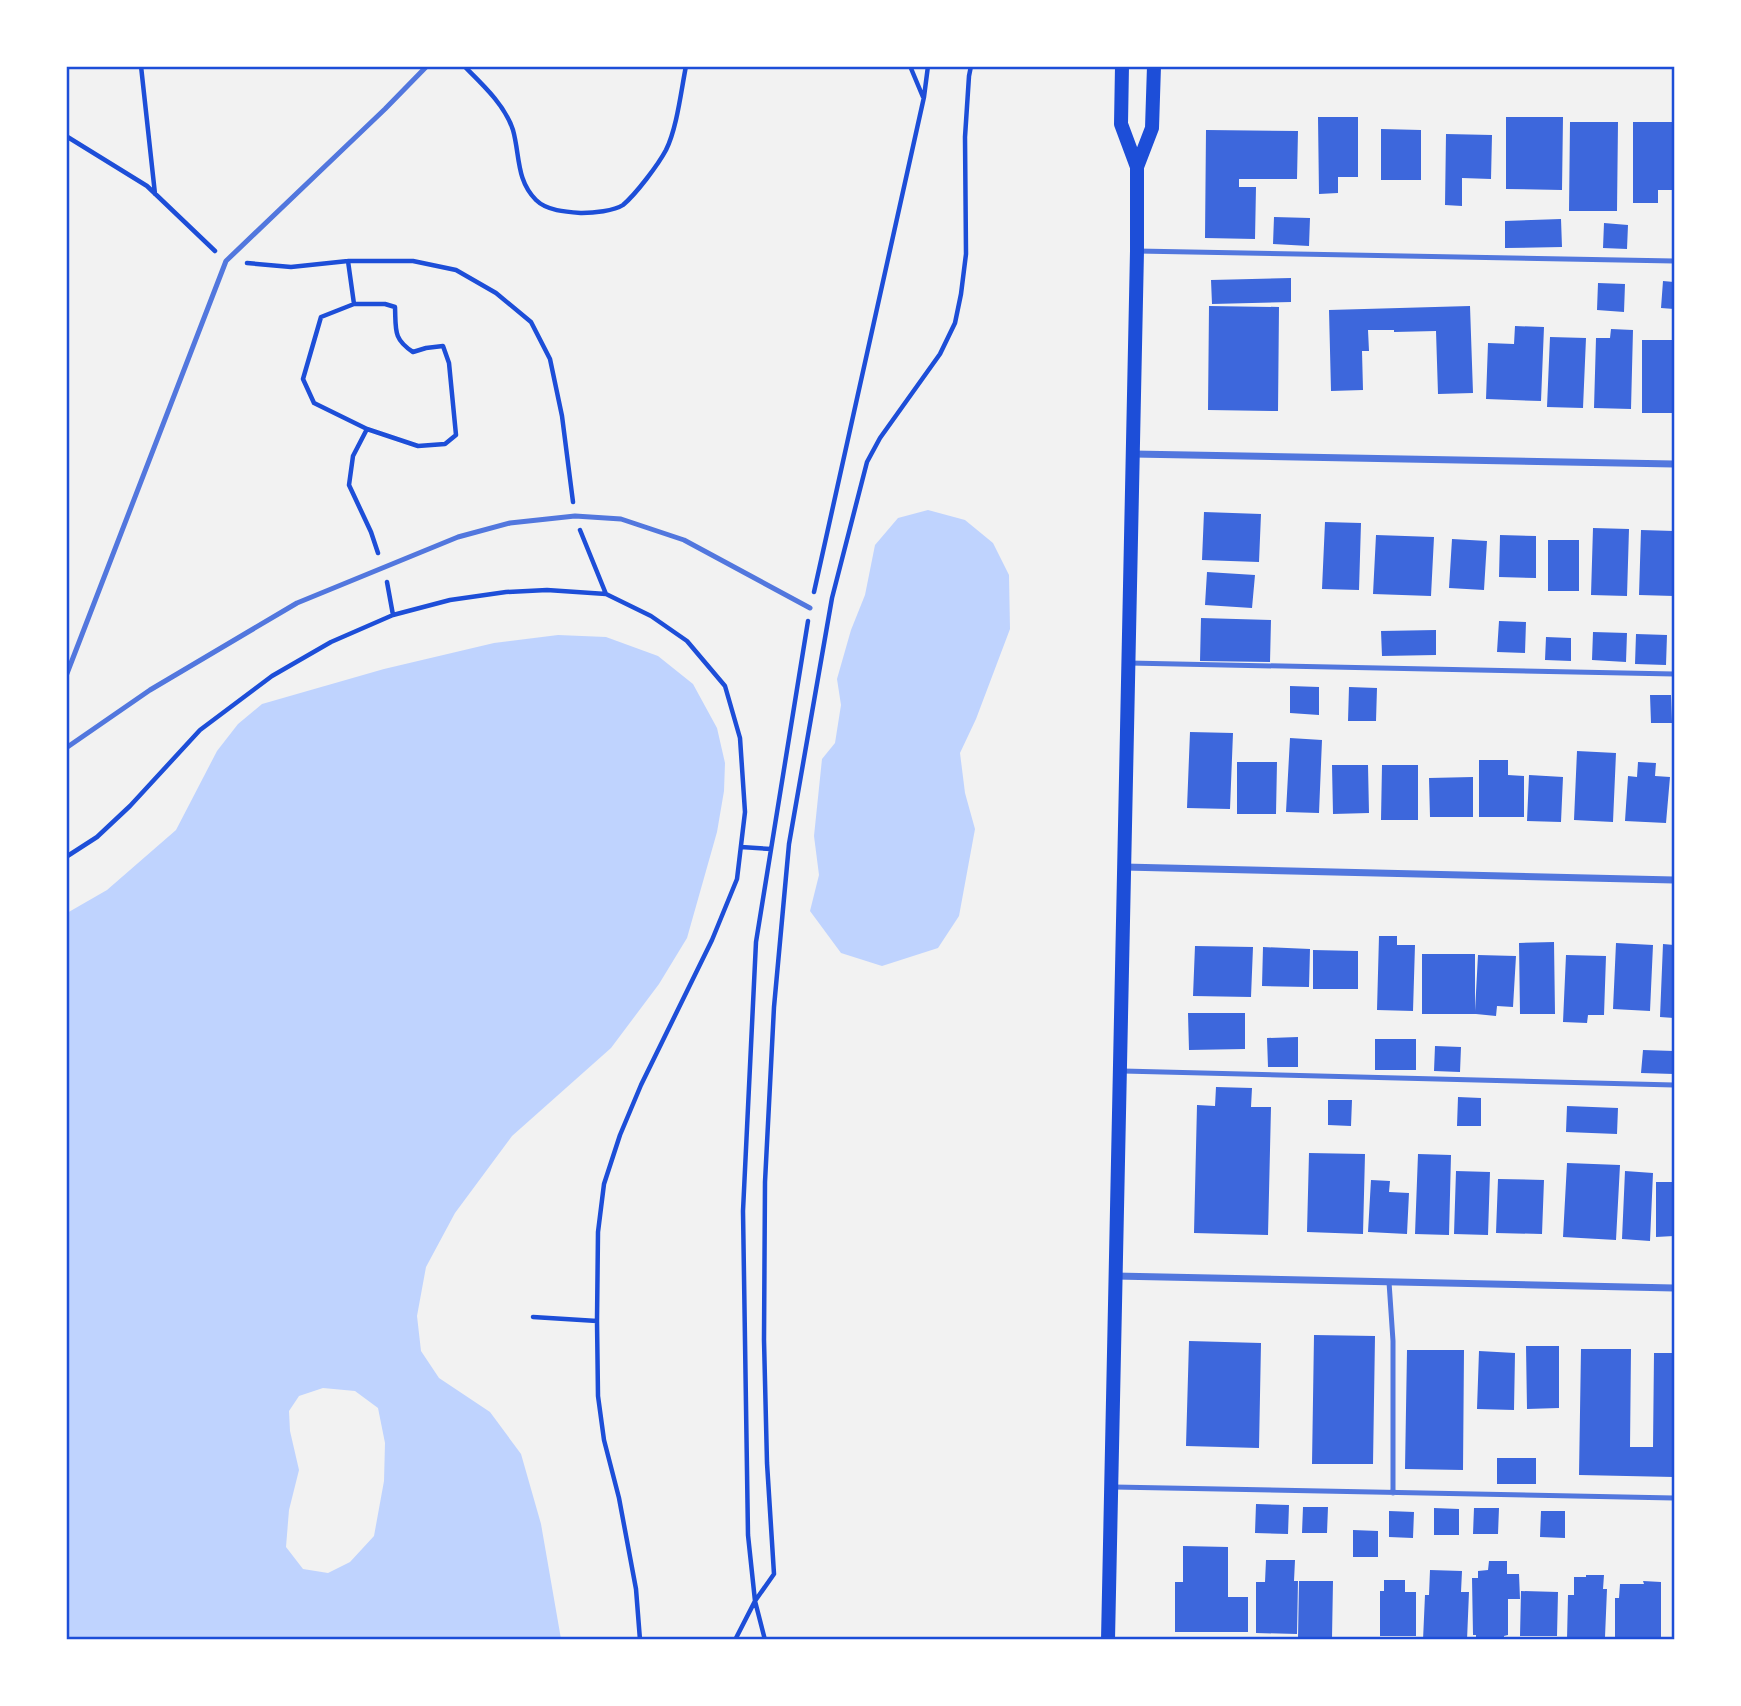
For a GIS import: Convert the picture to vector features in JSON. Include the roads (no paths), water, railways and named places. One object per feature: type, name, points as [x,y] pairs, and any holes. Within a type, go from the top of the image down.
[{"type":"main road","points":[[1108,1640],[1137,251],[1137,167],[1121,124],[1122,66]]},
{"type":"main road","points":[[1137,167],[1152,128],[1154,66]]},
{"type":"street","points":[[1133,454],[1675,464]]},
{"type":"street","points":[[1124,867],[1675,880]]},
{"type":"street","points":[[1115,1276],[1675,1288]]},
{"type":"lane","points":[[66,676],[226,261],[427,66]]},
{"type":"lane","points":[[1137,251],[1675,261]]},
{"type":"lane","points":[[66,748],[150,690],[296,603],[458,537],[510,523],[575,516],[621,519],[684,540],[810,608]]},
{"type":"lane","points":[[1129,663],[1675,674]]},
{"type":"lane","points":[[1120,1071],[1675,1085]]},
{"type":"lane","points":[[1389,1282],[1393,1341],[1393,1493]]},
{"type":"lane","points":[[1111,1487],[1675,1498]]},
{"type":"water","points":[[928,510],[965,520],[993,543],[1009,575],[1010,629],[976,719],[960,753],[965,793],[975,829],[959,916],[938,948],[882,966],[841,953],[810,911],[819,875],[814,836],[822,759],[835,743],[841,705],[837,679],[851,630],[865,595],[875,545],[898,518]]},
{"type":"water","points":[[558,635],[606,637],[658,656],[693,684],[717,728],[725,763],[724,791],[717,832],[687,938],[659,984],[611,1048],[512,1136],[455,1213],[426,1267],[417,1316],[421,1351],[439,1378],[490,1412],[521,1454],[541,1524],[561,1639],[67,1639],[67,913],[107,890],[176,830],[217,751],[238,724],[262,704],[384,669],[494,643]],"holes":[[[323,1388],[355,1391],[378,1408],[385,1443],[384,1481],[374,1536],[350,1562],[328,1573],[303,1569],[286,1547],[289,1510],[299,1470],[290,1431],[289,1411],[299,1396]]]}]
